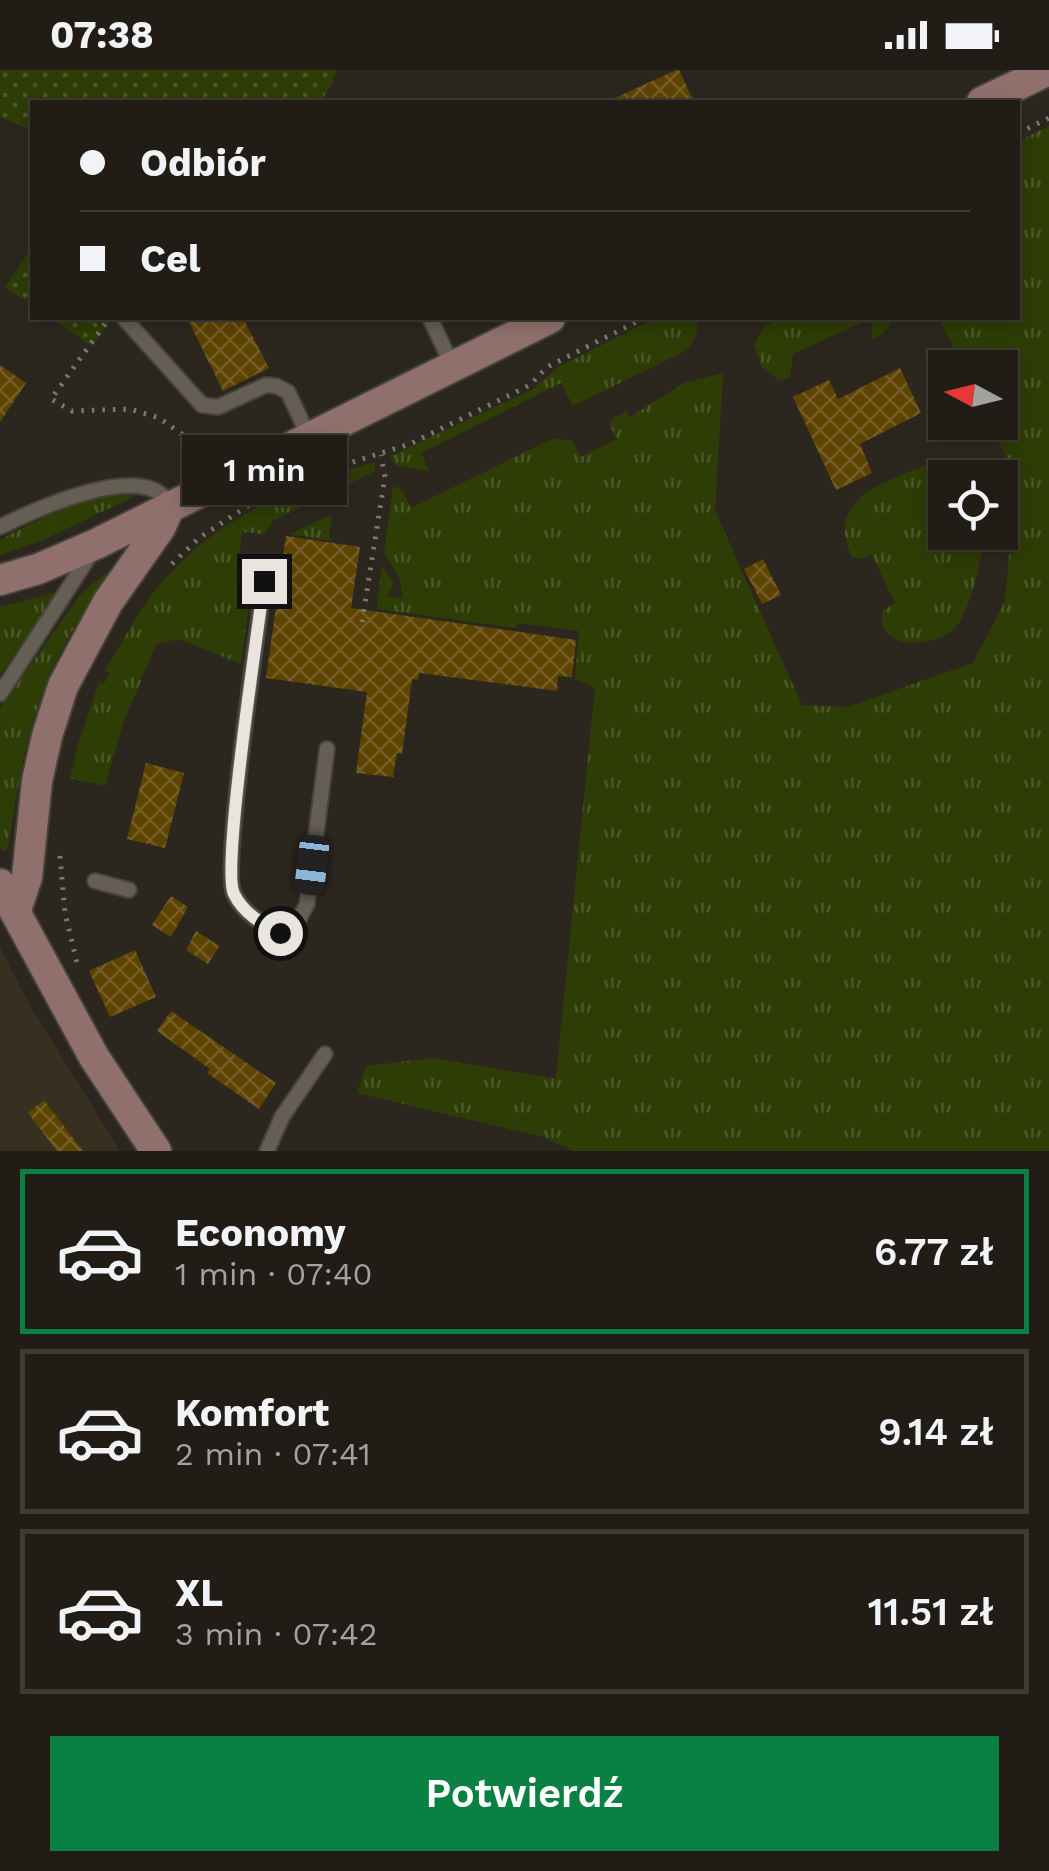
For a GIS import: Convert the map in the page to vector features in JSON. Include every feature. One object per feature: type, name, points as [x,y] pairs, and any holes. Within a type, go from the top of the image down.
[{"type":"street","points":[[986,100],[1049,70]]},
{"type":"street","points":[[0,580],[38,569],[96,544],[546,320]]},
{"type":"street","points":[[156,1151],[94,1057],[8,897],[27,876],[37,781],[64,686],[108,602],[160,528],[170,506]]},
{"type":"lane","points":[[126,320],[202,404],[218,407],[266,385],[276,386],[288,392],[308,436]]},
{"type":"lane","points":[[431,320],[452,365]]},
{"type":"lane","points":[[0,527],[60,502],[131,483],[156,489],[170,506]]},
{"type":"lane","points":[[0,694],[96,544]]},
{"type":"lane","points":[[264,581],[234,828],[232,891],[252,918],[280,933],[296,925],[307,904],[327,749]]},
{"type":"lane","points":[[95,881],[129,890]]},
{"type":"lane","points":[[266,1151],[282,1116],[325,1054]]},
{"type":"path","points":[[1020,132],[1049,118]]},
{"type":"path","points":[[108,320],[51,399],[72,411],[130,409],[158,418],[236,472]]},
{"type":"path","points":[[362,622],[385,477],[381,455]]},
{"type":"shaded area","points":[[0,947],[28,1002],[120,1151],[0,1151]]},
{"type":"green space","points":[[0,70],[337,70],[321,100],[30,100],[30,129],[0,117]]},
{"type":"green space","points":[[1049,126],[1049,1151],[573,1151],[543,1137],[357,1093],[366,1066],[433,1058],[556,1079],[595,688],[575,679],[579,631],[517,623],[516,628],[377,609],[382,565],[394,583],[387,597],[403,598],[399,577],[384,552],[393,486],[402,490],[411,508],[552,439],[571,440],[581,457],[616,439],[610,425],[613,418],[628,411],[628,418],[684,383],[723,373],[715,511],[802,705],[847,707],[973,663],[1005,601],[1010,550],[1018,550],[1018,460],[1007,460],[998,440],[1018,440],[1018,350],[955,350],[940,320],[1020,320],[1020,140]]},
{"type":"green space","points":[[30,251],[30,304],[5,287]]},
{"type":"green space","points":[[53,320],[112,320],[92,346]]},
{"type":"green space","points":[[652,320],[697,320],[697,333],[683,352],[577,404],[572,404],[561,383],[421,453],[429,471],[396,466],[389,457],[533,389],[558,367]]},
{"type":"green space","points":[[779,320],[892,320],[871,341],[873,323],[863,322],[793,354],[790,378],[779,380],[762,368],[754,345],[764,327]]},
{"type":"green space","points":[[375,462],[375,471],[273,521],[264,534],[242,532],[236,580],[250,598],[241,664],[179,639],[156,644],[123,724],[105,786],[70,778],[99,682],[104,684],[109,673],[105,670],[164,580],[209,538],[260,506],[316,481]]},
{"type":"green space","points":[[928,467],[928,550],[981,550],[977,575],[960,621],[946,635],[934,640],[908,642],[888,633],[883,611],[895,603],[872,555],[852,557],[846,538],[851,508],[889,480]]},
{"type":"green space","points":[[137,495],[41,541],[0,555],[0,540],[46,516],[95,498]]},
{"type":"green space","points":[[332,514],[329,537],[333,541],[290,534]]},
{"type":"green space","points":[[104,574],[107,576],[61,651],[38,706],[4,852],[0,847],[0,708],[80,595]]},
{"type":"green space","points":[[53,593],[55,596],[0,675],[0,607]]},
{"type":"building","points":[[676,70],[693,100],[610,100]]},
{"type":"building","points":[[188,320],[244,320],[269,368],[223,391]]},
{"type":"building","points":[[0,365],[26,383],[0,422]]},
{"type":"building","points":[[900,368],[921,413],[860,444],[872,473],[836,490],[793,397],[829,380],[838,399]]},
{"type":"building","points":[[286,536],[360,547],[351,608],[576,640],[572,677],[558,676],[557,691],[419,673],[418,680],[412,679],[402,754],[397,753],[393,777],[356,773],[367,692],[266,678]]},
{"type":"building","points":[[763,559],[781,595],[762,604],[744,569]]},
{"type":"building","points":[[146,763],[184,773],[165,848],[127,839]]},
{"type":"building","points":[[171,896],[188,907],[171,937],[152,925]]},
{"type":"building","points":[[196,931],[219,946],[208,964],[186,950]]},
{"type":"building","points":[[135,950],[156,997],[110,1017],[89,971]]},
{"type":"building","points":[[171,1011],[276,1083],[259,1109],[157,1031]]},
{"type":"building","points":[[44,1100],[83,1151],[57,1151],[28,1113]]},
{"type":"route","points":[[264,581],[234,828],[232,891],[252,918],[280,933]]}]
